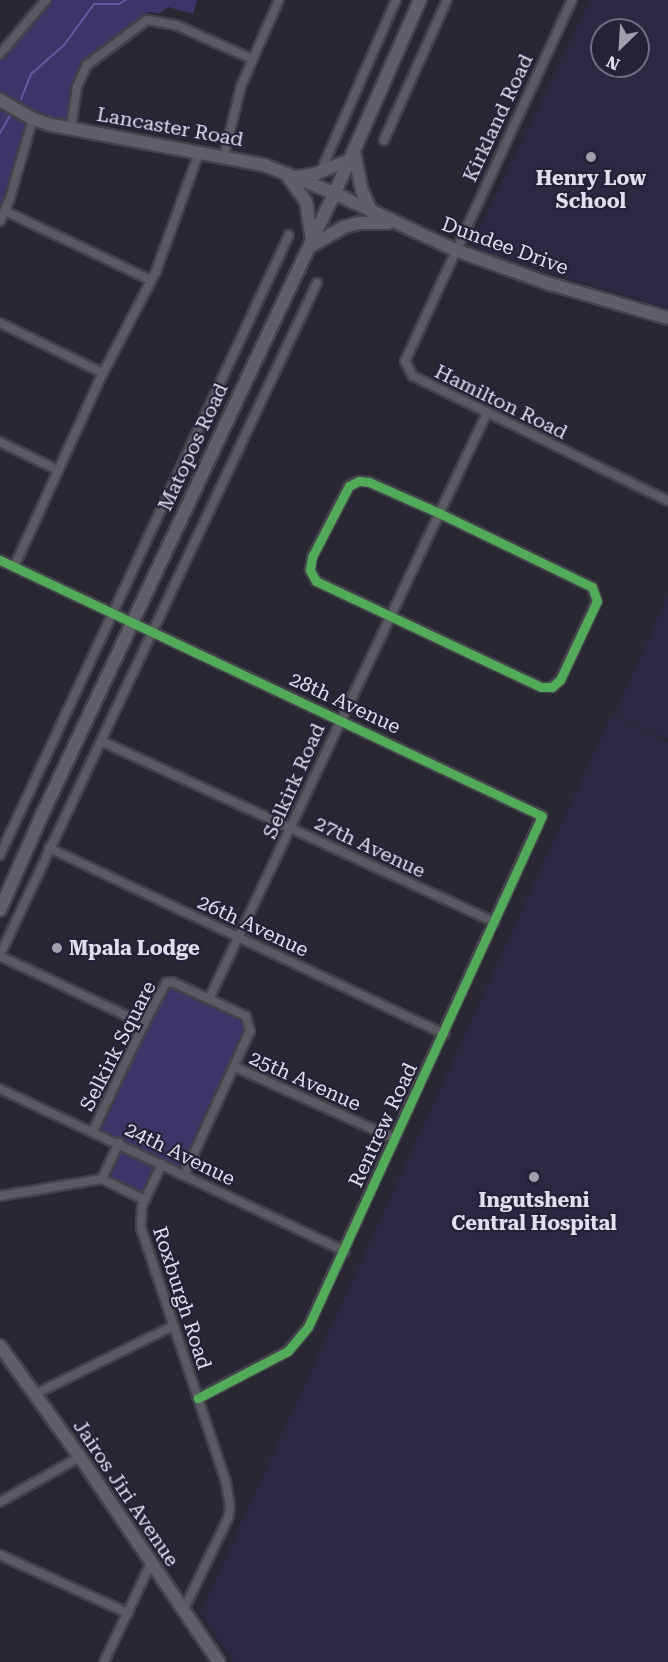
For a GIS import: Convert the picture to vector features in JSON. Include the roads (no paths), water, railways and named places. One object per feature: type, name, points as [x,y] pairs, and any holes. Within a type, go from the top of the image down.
[{"type":"main road","name":"Matopos Road","points":[[0,910],[131,624],[352,155],[420,0]]},
{"type":"main road","name":"Lancaster Road","points":[[0,100],[33,119],[71,129],[224,156],[291,175],[334,193]]},
{"type":"main road","points":[[372,212],[362,191],[352,155],[315,174],[291,175],[306,202],[310,243],[344,227],[368,222],[395,223]]},
{"type":"main road","name":"Dundee Drive","points":[[334,193],[454,250],[550,284],[668,318]]},
{"type":"main road","name":"Jairos Jiri Avenue","points":[[0,1346],[80,1457],[219,1662]]},
{"type":"street","points":[[0,54],[46,0]]},
{"type":"street","points":[[224,156],[234,107],[252,59],[279,0]]},
{"type":"street","points":[[324,164],[396,0]]},
{"type":"street","points":[[384,140],[447,0]]},
{"type":"street","name":"Kirkland Road","points":[[454,250],[572,0]]},
{"type":"street","points":[[71,129],[77,87],[87,65],[147,20],[176,25],[252,59]]},
{"type":"street","points":[[0,221],[5,212],[33,119]]},
{"type":"street","points":[[14,567],[104,373],[151,280],[200,153]]},
{"type":"street","points":[[5,212],[151,280]]},
{"type":"street","points":[[0,855],[289,235]]},
{"type":"street","name":"Hamilton Road","points":[[454,250],[405,361],[413,376],[668,501]]},
{"type":"street","points":[[144,1024],[0,956],[317,283]]},
{"type":"street","points":[[0,323],[104,373]]},
{"type":"street","name":"Selkirk Road","points":[[210,999],[291,829],[339,721],[487,413]]},
{"type":"street","points":[[0,442],[58,470]]},
{"type":"street","points":[[369,482],[439,513],[592,587],[597,601],[560,680],[552,687],[541,687],[389,616],[316,581],[310,570],[312,557],[353,483],[369,482]]},
{"type":"street","name":"28th Avenue","points":[[0,560],[131,624],[542,816]]},
{"type":"street","name":"27th Avenue","points":[[101,741],[494,922]]},
{"type":"street","name":"Rentrew Road","points":[[198,1398],[296,1344],[308,1327],[345,1251],[542,816]]},
{"type":"street","name":"26th Avenue","points":[[49,848],[444,1034]]},
{"type":"street","name":"Selkirk Square","points":[[93,1131],[161,990],[168,982],[246,1016],[250,1023],[250,1031],[184,1175]]},
{"type":"street","name":"25th Avenue","points":[[235,1067],[395,1139]]},
{"type":"street","name":"24th Avenue","points":[[0,1089],[345,1251]]},
{"type":"street","points":[[102,1179],[119,1143]]},
{"type":"street","name":"Roxburgh Road","points":[[162,1164],[140,1214],[141,1228],[226,1482],[230,1507],[228,1518],[183,1611]]},
{"type":"street","points":[[0,1196],[102,1179],[145,1200]]},
{"type":"street","points":[[35,1394],[172,1326]]},
{"type":"street","points":[[0,1502],[80,1457]]},
{"type":"street","points":[[0,1555],[128,1613]]},
{"type":"street","points":[[105,1662],[151,1563]]},
{"type":"waterway","points":[[21,99],[31,74],[64,45],[94,4],[119,4],[126,0]]},
{"type":"waterway","points":[[0,133],[11,114]]},
{"type":"place","name":"Henry Low School","points":[[591,157]]},
{"type":"place","name":"Mpala Lodge","points":[[57,948]]},
{"type":"place","name":"Ingutsheni Central Hospital","points":[[534,1177]]}]
